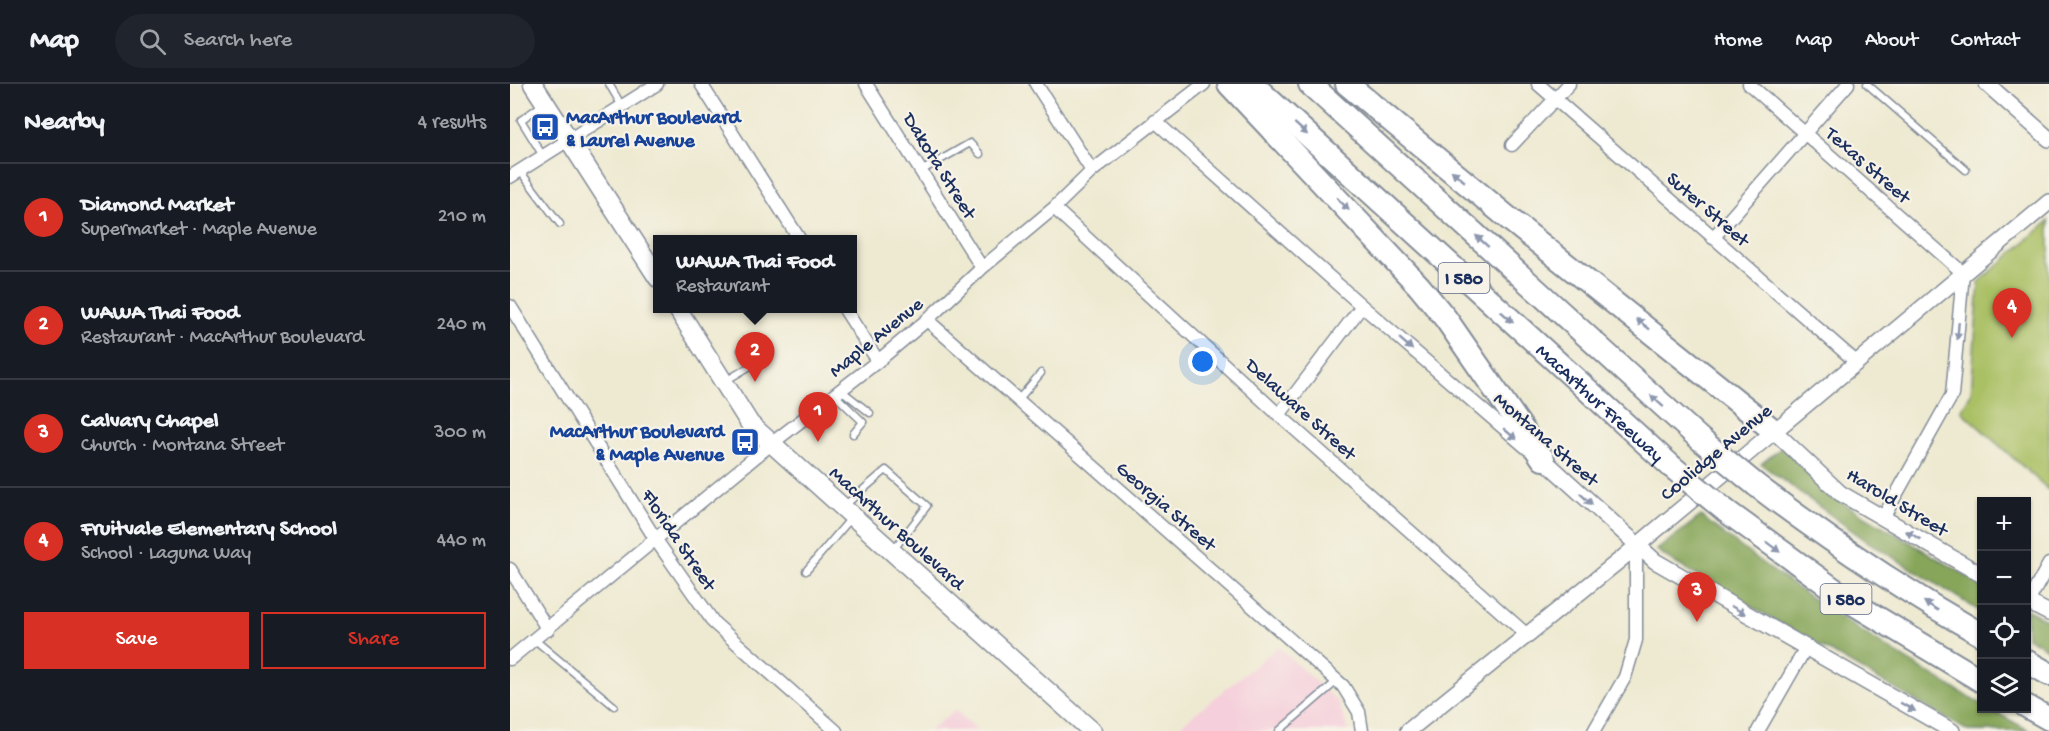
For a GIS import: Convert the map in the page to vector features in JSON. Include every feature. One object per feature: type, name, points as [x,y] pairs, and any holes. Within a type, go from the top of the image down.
[{"type":"highway","points":[[1229,84],[1252,92],[1419,286],[1446,319],[1543,459]]},
{"type":"highway","name":"MacArthur Freeway","points":[[1310,84],[1701,440],[1756,485],[1870,567],[1977,632]]},
{"type":"highway","points":[[1347,84],[1513,222],[1773,430]]},
{"type":"highway","name":"MacArthur Freeway","points":[[1252,92],[1671,466],[1726,511],[1851,602],[1977,678]]},
{"type":"highway","points":[[2031,664],[2049,674]]},
{"type":"highway","points":[[2031,709],[2049,719]]},
{"type":"main road","points":[[533,84],[653,272]]},
{"type":"main road","name":"MacArthur Boulevard","points":[[680,313],[750,424],[1092,731]]},
{"type":"street","points":[[515,174],[657,84]]},
{"type":"street","points":[[701,84],[797,235]]},
{"type":"street","name":"Dakota Street","points":[[866,84],[982,268]]},
{"type":"street","points":[[1035,84],[1092,171]]},
{"type":"street","name":"Maple Avenue","points":[[510,659],[771,444],[878,362],[982,268],[1054,208],[1092,171],[1204,84]]},
{"type":"street","name":"Suter Street","points":[[1538,84],[1855,362]]},
{"type":"street","points":[[1512,145],[1569,84]]},
{"type":"street","name":"Texas Street","points":[[1749,84],[1963,273]]},
{"type":"street","points":[[1713,237],[1848,84]]},
{"type":"street","points":[[1987,84],[2049,139]]},
{"type":"street","name":"Montana Street","points":[[1155,121],[1512,437],[1543,459],[1655,561],[1805,649],[1952,731]]},
{"type":"street","name":"Coolidge Avenue","points":[[1408,731],[2049,202]]},
{"type":"street","name":"Delaware Street","points":[[1054,208],[1279,415],[1526,634]]},
{"type":"street","points":[[1883,518],[1952,395],[1963,273]]},
{"type":"street","name":"Florida Street","points":[[510,306],[656,540],[714,623],[836,731]]},
{"type":"street","points":[[1279,415],[1362,306]]},
{"type":"street","points":[[847,313],[878,362]]},
{"type":"street","name":"Georgia Street","points":[[927,320],[1337,681],[1359,712],[1362,731]]},
{"type":"street","name":"Harold Street","points":[[1773,430],[1840,493],[1977,572]]},
{"type":"street","points":[[1594,731],[1625,677],[1636,640],[1636,545]]},
{"type":"street","points":[[2031,594],[2049,564]]},
{"type":"street","points":[[510,569],[548,630]]},
{"type":"street","points":[[2031,603],[2049,613]]},
{"type":"street","points":[[1758,731],[1805,649]]},
{"type":"lane","points":[[609,84],[622,106]]},
{"type":"lane","points":[[1868,84],[1966,170]]},
{"type":"lane","points":[[543,156],[520,120],[545,103]]},
{"type":"lane","points":[[921,171],[969,143],[980,154]]},
{"type":"lane","points":[[515,174],[560,224]]},
{"type":"lane","points":[[741,350],[751,366]]},
{"type":"lane","points":[[723,382],[764,358]]},
{"type":"lane","points":[[1018,400],[1041,373]]},
{"type":"lane","points":[[838,392],[870,413]]},
{"type":"lane","points":[[838,392],[863,422],[853,434]]},
{"type":"lane","points":[[806,571],[848,512],[886,470],[927,506],[892,552]]},
{"type":"lane","points":[[535,640],[614,706]]},
{"type":"lane","points":[[1279,731],[1337,681]]},
{"type":"shaded area","points":[[1278,647],[1339,703],[1348,731],[1173,731]]},
{"type":"shaded area","points":[[955,710],[978,731],[929,731]]},
{"type":"green space","points":[[2049,221],[2049,490],[1961,411],[1971,393],[1979,282]]},
{"type":"green space","points":[[1782,447],[1836,499],[1977,582],[1977,610],[1865,540],[1761,464]]},
{"type":"green space","points":[[1701,516],[1837,616],[1977,702],[1977,713],[1997,713],[2030,731],[1968,731],[1672,561],[1657,550]]},
{"type":"green space","points":[[2031,612],[2049,621],[2049,650],[2031,639]]},
{"type":"place","name":"MacArthur Boulevard & Laurel Avenue","points":[[545,127]]},
{"type":"place","name":"Fruitvale Elementary School","points":[[2012,338]]},
{"type":"place","name":"WAWA Thai Food","points":[[755,382]]},
{"type":"place","name":"MacArthur Boulevard & Maple Avenue","points":[[745,442]]},
{"type":"place","name":"Diamond Market","points":[[818,442]]},
{"type":"place","name":"Calvary Chapel","points":[[1697,622]]}]
